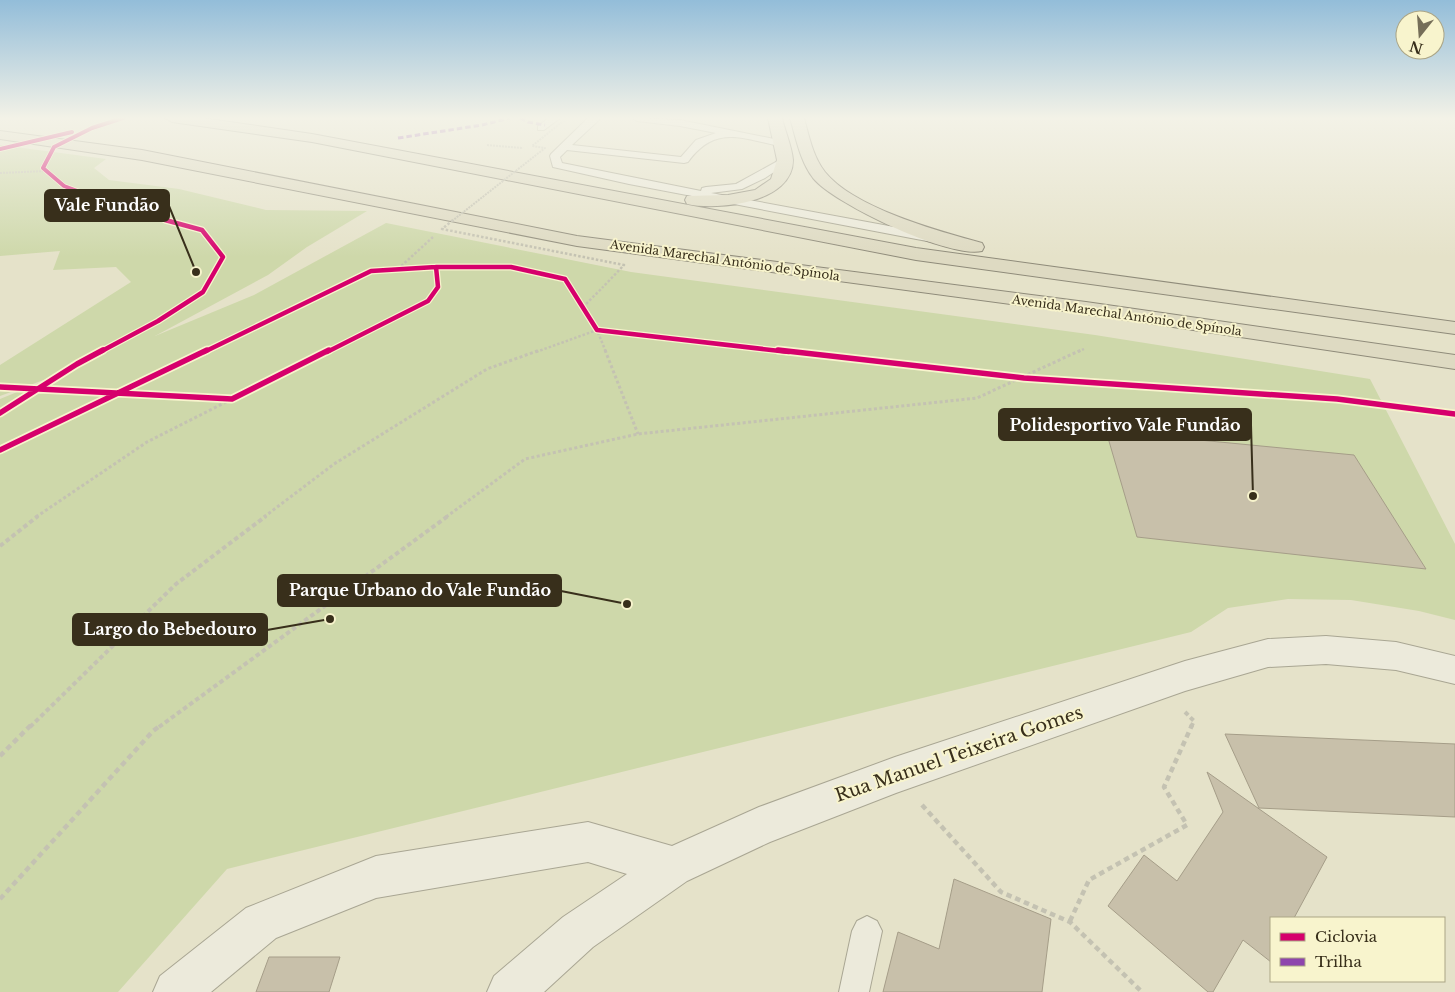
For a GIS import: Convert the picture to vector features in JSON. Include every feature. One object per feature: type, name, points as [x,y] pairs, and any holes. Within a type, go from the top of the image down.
[{"type":"highway","name":"Avenida Marechal António de Spínola","points":[[189,164],[577,241],[1076,307],[1455,362]]},
{"type":"highway","points":[[453,164],[916,254],[1455,328]]},
{"type":"highway","points":[[540,182],[688,200],[728,200],[760,194],[778,181],[784,164]]},
{"type":"highway","points":[[813,164],[820,177],[859,205],[946,240],[1212,294]]},
{"type":"street","name":"Rua Manuel Teixeira Gomes","points":[[510,992],[578,932],[672,867],[759,827],[895,775],[1159,685],[1268,653],[1326,650],[1396,656],[1455,670]]},
{"type":"street","points":[[176,992],[260,923],[376,878],[588,842],[672,867]]},
{"type":"lane","points":[[557,164],[686,192],[946,240]]},
{"type":"lane","points":[[686,192],[738,187],[761,176],[779,164]]},
{"type":"lane","points":[[854,992],[867,931]]},
{"type":"path","points":[[44,164],[42,168],[52,176]]},
{"type":"path","points":[[524,164],[442,229],[624,265],[583,307]]},
{"type":"path","points":[[0,172],[46,171]]},
{"type":"path","points":[[398,268],[435,236]]},
{"type":"path","points":[[389,269],[407,268]]},
{"type":"path","points":[[578,300],[588,315]]},
{"type":"path","points":[[592,322],[597,330],[638,434]]},
{"type":"path","points":[[0,756],[176,584],[334,464],[487,369],[597,330],[606,331]]},
{"type":"path","points":[[0,899],[152,731],[525,459],[638,434],[977,398],[1084,349]]},
{"type":"path","points":[[1004,376],[1034,378]]},
{"type":"path","points":[[0,546],[42,512],[147,442],[240,395]]},
{"type":"path","points":[[1070,922],[1089,880],[1187,825],[1164,787],[1194,721],[1159,685]]},
{"type":"path","points":[[895,775],[1001,892],[1070,922],[1142,992]]},
{"type":"green space","points":[[0,164],[99,164],[94,168],[109,180],[179,189],[266,210],[367,211],[307,247],[268,275],[155,336],[254,295],[386,223],[631,272],[1095,335],[1370,379],[1455,544],[1455,620],[1419,611],[1351,600],[1288,599],[1228,608],[1191,632],[227,869],[118,992],[0,992],[0,399],[71,370],[0,396],[0,365],[131,282],[116,267],[53,270],[60,251],[0,256]]},
{"type":"building","points":[[1106,431],[1354,455],[1426,569],[1137,537]]},
{"type":"building","points":[[1225,734],[1455,744],[1455,817],[1259,808]]},
{"type":"building","points":[[1207,772],[1327,857],[1295,917],[1270,917],[1270,961],[1243,940],[1213,992],[1208,992],[1108,906],[1144,855],[1177,881],[1223,812]]},
{"type":"building","points":[[954,879],[1051,919],[1042,992],[883,992],[898,932],[939,949]]},
{"type":"building","points":[[269,957],[340,957],[329,992],[256,992]]},
{"type":"cycle path","points":[[0,413],[77,364],[158,321],[203,292],[223,257],[202,230],[131,211],[64,186],[43,168],[45,164]]},
{"type":"cycle path","points":[[0,387],[232,399],[428,301],[438,287],[436,267]]},
{"type":"cycle path","points":[[0,450],[371,271],[436,267],[511,267],[565,279],[597,330],[1024,378],[1337,399],[1455,414]]},
{"type":"place","name":"Vale Fundão","points":[[196,272]]},
{"type":"place","name":"Polidesportivo Vale Fundão","points":[[1253,496]]},
{"type":"place","name":"Parque Urbano do Vale Fundão","points":[[627,604]]},
{"type":"place","name":"Largo do Bebedouro","points":[[330,619]]}]
